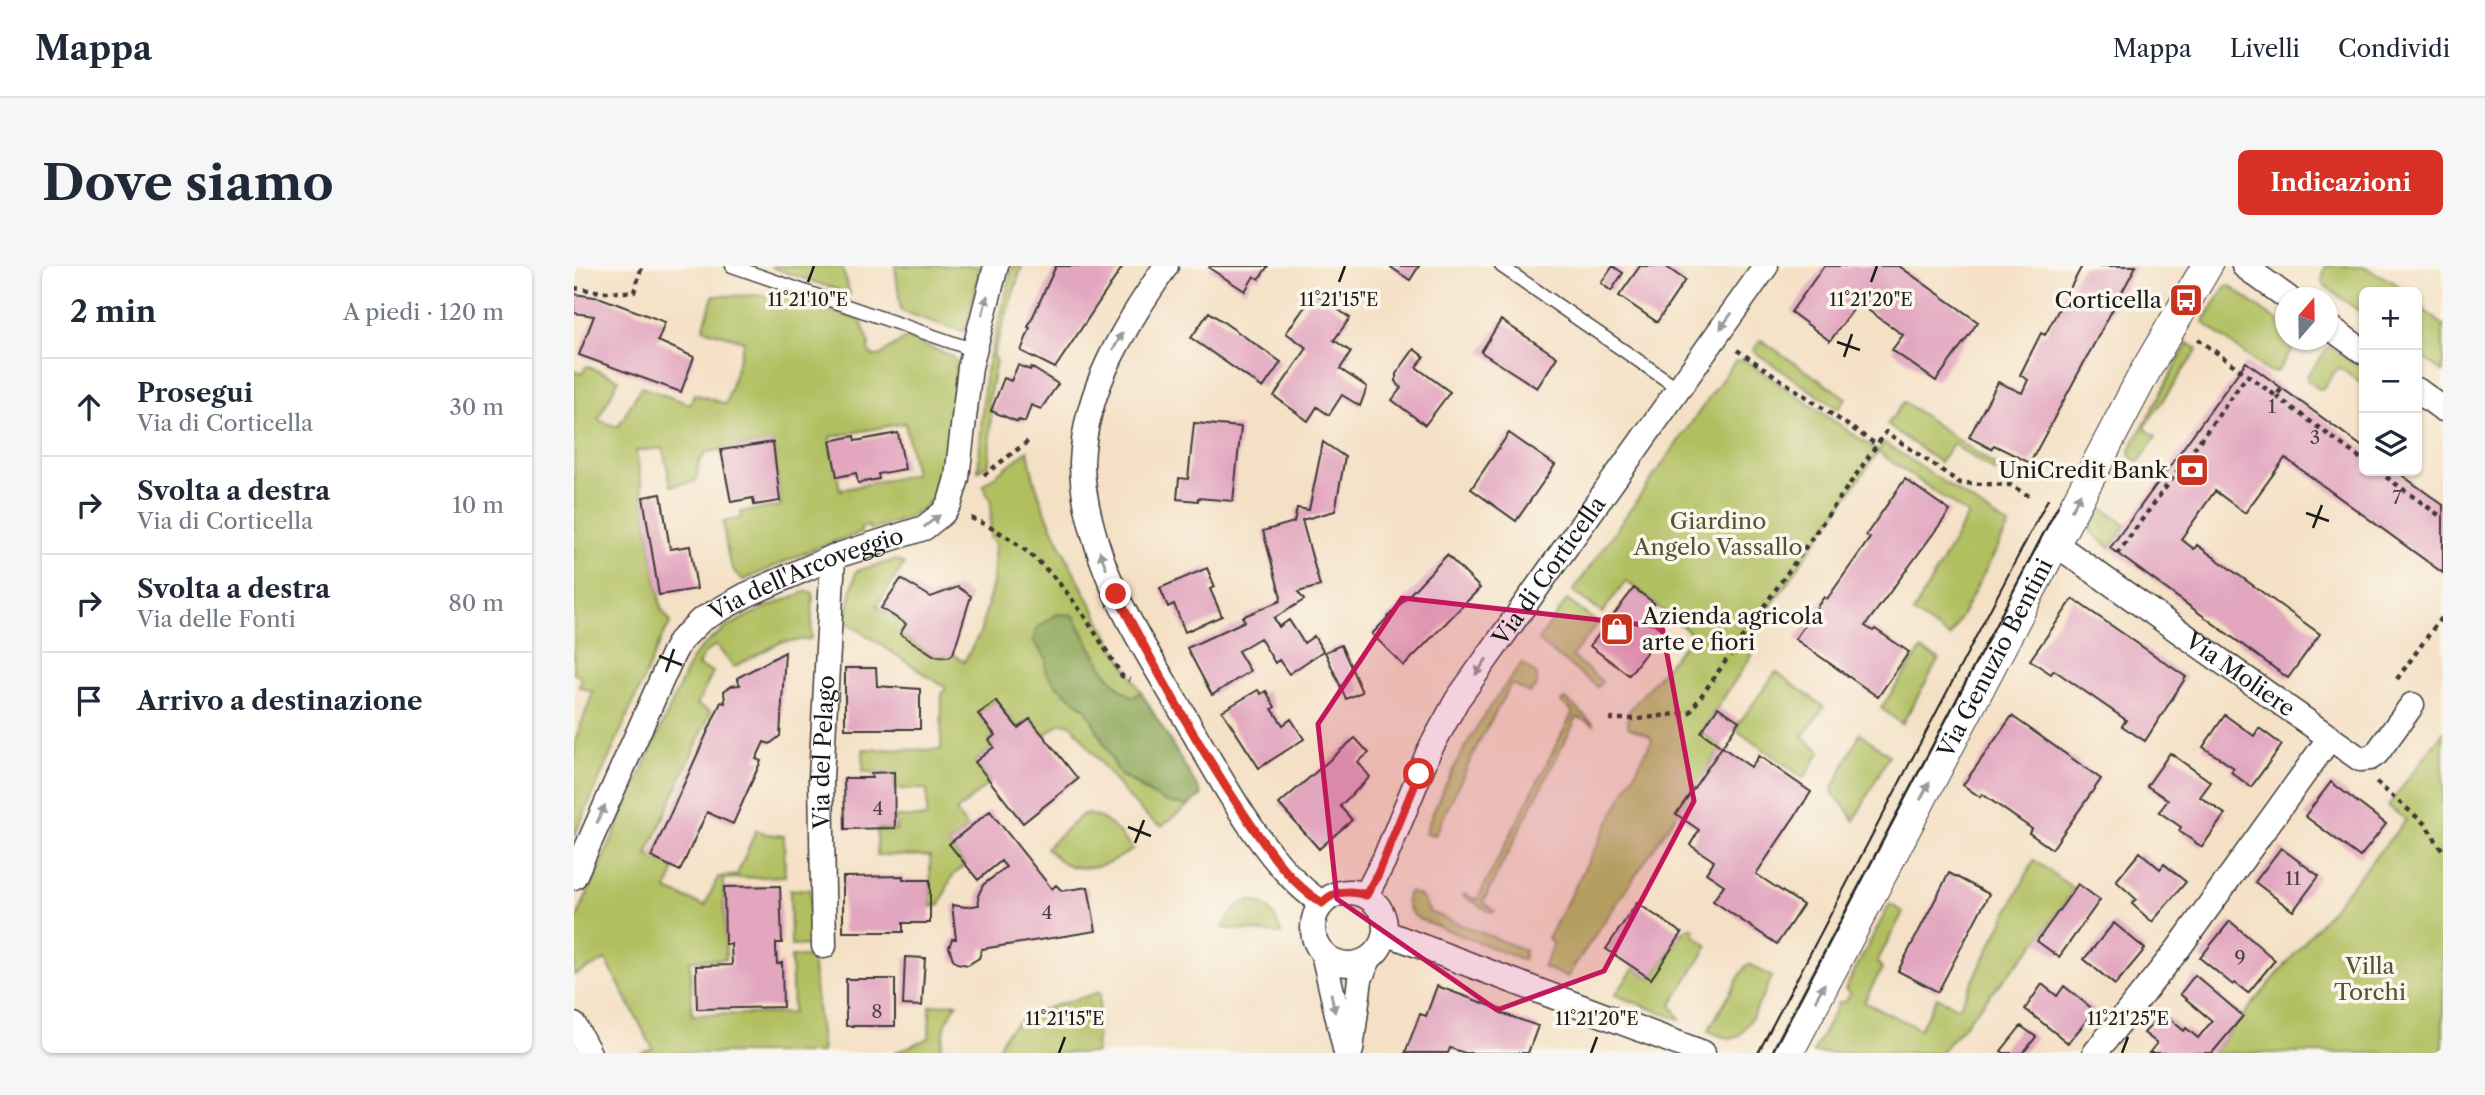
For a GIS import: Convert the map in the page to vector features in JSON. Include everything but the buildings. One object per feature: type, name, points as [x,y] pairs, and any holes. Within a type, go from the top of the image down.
[{"type":"street","name":"Via dell'Arcoveggio","points":[[574,877],[680,641],[701,620],[746,595],[833,557],[924,528],[943,513],[950,502],[957,478],[967,384],[996,266]]},
{"type":"street","points":[[1166,266],[1127,324],[1108,360],[1092,404],[1082,467],[1091,526],[1123,606],[1226,788],[1291,878],[1322,903]]},
{"type":"street","name":"Via di Corticella","points":[[1366,895],[1378,874],[1429,751],[1457,700],[1766,266]]},
{"type":"street","name":"Via Genuzio Bentini","points":[[1788,1053],[2147,368],[2207,266]]},
{"type":"street","points":[[2244,266],[2275,289]]},
{"type":"street","points":[[2338,333],[2361,350]]},
{"type":"street","points":[[2422,394],[2443,409]]},
{"type":"street","name":"Via Moliere","points":[[2054,543],[2329,739],[2360,759],[2370,758]]},
{"type":"street","name":"Via del Pelago","points":[[824,946],[821,778],[833,557]]},
{"type":"street","points":[[2370,758],[2377,753],[2413,705]]},
{"type":"street","points":[[2095,1053],[2178,950],[2329,739]]},
{"type":"street","points":[[1343,891],[1366,895],[1382,912],[1386,933],[1381,946],[1361,962],[1343,964],[1328,958],[1314,939],[1312,929],[1313,920],[1322,903],[1343,891]]},
{"type":"street","points":[[1386,933],[1703,1053]]},
{"type":"street","points":[[1323,953],[1348,1053]]},
{"type":"street","points":[[1348,1053],[1360,979],[1369,958]]},
{"type":"street","points":[[574,1025],[589,1053]]},
{"type":"lane","points":[[732,266],[974,350]]},
{"type":"lane","points":[[1501,266],[1678,387]]},
{"type":"path","points":[[574,288],[602,292],[634,292],[642,266]]},
{"type":"path","points":[[2197,338],[2359,457]]},
{"type":"path","points":[[1736,350],[1877,446]]},
{"type":"path","points":[[2117,554],[2247,376]]},
{"type":"path","points":[[2276,396],[2282,388]]},
{"type":"path","points":[[1609,719],[1637,719],[1690,712],[1886,432],[1960,483],[2010,485],[2031,497]]},
{"type":"path","points":[[980,479],[1031,439]]},
{"type":"path","points":[[2385,476],[2443,518]]},
{"type":"path","points":[[961,513],[1010,538],[1033,555],[1071,596],[1122,677],[1130,681],[1139,680]]},
{"type":"path","points":[[2397,679],[2443,615]]},
{"type":"path","points":[[2370,758],[2377,783],[2425,824],[2443,851]]},
{"type":"highlighted area","points":[[1402,598],[1662,627],[1694,801],[1604,971],[1497,1010],[1337,899],[1318,724]]},
{"type":"green space","points":[[772,266],[842,266],[850,294],[773,268]]},
{"type":"green space","points":[[895,266],[981,266],[965,331],[901,311]]},
{"type":"green space","points":[[1013,266],[1022,266],[993,356],[996,361],[988,403],[991,411],[989,463],[978,471],[985,375]]},
{"type":"green space","points":[[2325,266],[2361,266],[2400,287],[2359,287],[2359,311],[2338,296],[2338,287],[2327,287],[2322,281]]},
{"type":"green space","points":[[2226,286],[2230,286],[2275,320],[2275,350],[2292,350],[2277,372],[2268,372],[2203,322]]},
{"type":"green space","points":[[789,295],[861,321],[872,356],[879,356],[906,338],[952,356],[956,361],[956,368],[945,472],[933,497],[917,513],[870,530],[869,526],[861,528],[861,533],[820,546],[744,580],[730,563],[723,522],[741,518],[741,512],[781,506],[773,443],[707,452],[699,462],[696,481],[671,486],[663,448],[636,451],[661,608],[671,622],[574,837],[574,744],[593,692],[579,687],[582,677],[574,674],[574,371],[581,374],[587,366],[619,379],[598,420],[618,427],[641,387],[690,404],[694,394],[726,404],[744,341],[703,329],[713,296]],"holes":[[[905,423],[915,474],[840,490],[830,437]]]},
{"type":"green space","points":[[2422,308],[2443,325],[2443,372],[2422,357]]},
{"type":"green space","points":[[1761,340],[1846,398],[1838,409],[1753,351]]},
{"type":"green space","points":[[2188,343],[2198,349],[2146,425],[2146,429],[2156,437],[2139,462],[2131,457],[2130,450]]},
{"type":"green space","points":[[2326,350],[2335,350],[2359,367],[2359,382],[2340,368],[2323,388],[2319,389],[2307,380],[2307,376]]},
{"type":"green space","name":"Giardino Angelo Vassallo","points":[[1746,361],[1878,451],[1885,443],[2009,526],[1950,637],[1913,613],[1968,515],[1878,452],[1743,647],[1752,655],[1701,732],[1722,747],[1567,977],[1543,967],[1553,944],[1548,938],[1652,740],[1650,736],[1628,727],[1628,712],[1693,635],[1626,581],[1602,613],[1573,591],[1734,362]]},
{"type":"green space","points":[[1904,402],[2000,469],[1995,472],[1953,444],[1940,462],[1887,425]]},
{"type":"green space","points":[[1028,450],[1039,494],[1055,533],[1094,610],[1141,692],[1133,698],[1114,683],[1098,661],[1073,615],[1033,641],[1046,658],[1057,686],[1087,710],[1120,775],[1150,794],[1189,805],[1162,826],[1153,821],[1129,797],[1072,725],[1061,723],[1043,736],[1030,719],[1018,728],[995,701],[979,714],[995,735],[989,740],[994,747],[975,762],[991,781],[956,812],[968,829],[949,844],[965,864],[951,878],[940,905],[930,907],[930,856],[877,855],[877,829],[896,830],[895,817],[927,817],[927,789],[894,789],[894,772],[863,772],[863,749],[941,750],[942,694],[946,688],[845,621],[856,571],[895,560],[904,564],[877,606],[906,624],[900,634],[919,647],[940,657],[953,654],[964,662],[980,633],[993,583],[995,544],[990,537],[991,502],[983,485]]},
{"type":"green space","points":[[2101,507],[2126,525],[2110,548],[2090,531]]},
{"type":"green space","points":[[808,591],[813,593],[811,639],[781,642],[734,667],[716,645],[701,659],[698,666],[713,672],[697,705],[711,712],[647,855],[675,868],[667,890],[705,906],[718,877],[737,875],[756,830],[784,836],[785,876],[723,879],[726,959],[690,960],[692,1015],[793,1013],[791,957],[812,957],[822,1053],[640,1053],[653,1049],[606,960],[574,975],[574,924],[692,658],[704,645],[731,625]]},
{"type":"green space","points":[[1567,600],[1598,623],[1572,656],[1602,682],[1598,687],[1538,641]]},
{"type":"green space","points":[[1057,614],[1073,615],[1098,661],[1114,683],[1133,697],[1141,692],[1202,795],[1189,805],[1166,802],[1120,775],[1087,710],[1057,686],[1046,672],[1046,658],[1033,641],[1037,628]]},
{"type":"green space","points":[[1921,650],[1939,659],[1902,724],[1881,708]]},
{"type":"green space","points":[[1522,663],[1537,675],[1537,685],[1530,693],[1511,684],[1479,742],[1435,835],[1425,833],[1467,744]]},
{"type":"green space","points":[[1776,672],[1824,707],[1802,737],[1821,751],[1804,778],[1735,729]]},
{"type":"green space","points":[[1566,699],[1595,725],[1577,717],[1483,902],[1495,911],[1492,913],[1463,896],[1465,894],[1477,900],[1572,714],[1561,702]]},
{"type":"green space","name":"Villa Torchi","points":[[2443,732],[2443,1053],[2212,1053],[2406,820],[2388,806]]},
{"type":"green space","points":[[1860,733],[1889,755],[1854,821],[1832,790]]},
{"type":"green space","points":[[1083,814],[1105,821],[1133,849],[1109,862],[1091,867],[1082,868],[1061,861],[1046,848]]},
{"type":"green space","points":[[2034,860],[2074,889],[2037,941],[1940,1053],[1813,1053],[1839,1002],[1845,1002],[1850,994],[1845,989],[1890,904],[1903,912],[1877,962],[1882,968],[1864,1002],[1920,1029],[1937,997],[1959,1008]]},
{"type":"green space","points":[[810,889],[811,945],[791,946],[790,890]]},
{"type":"green space","points":[[1409,892],[1421,896],[1430,912],[1525,950],[1523,960],[1419,919],[1408,908]]},
{"type":"green space","points":[[1250,901],[1267,908],[1282,934],[1223,928],[1236,908]]},
{"type":"green space","points":[[1690,928],[1695,929],[1693,934],[1708,946],[1671,1005],[1681,1020],[1615,995],[1634,968],[1651,979],[1682,933]]},
{"type":"green space","points":[[1749,964],[1772,977],[1750,1021],[1734,1038],[1708,1031],[1745,967]]},
{"type":"green space","points":[[1100,992],[1096,1053],[998,1053],[1002,1039],[1024,1019],[1038,1011]]},
{"type":"green space","points":[[957,1003],[946,1023],[940,1053],[894,1053],[929,1038],[930,1006]]},
{"type":"tram line","points":[[1758,1053],[2048,499]]},
{"type":"tram line","points":[[1772,1053],[2058,506]]},
{"type":"place","name":"Corticella","points":[[2186,300]]},
{"type":"place","name":"UniCredit Bank","points":[[2192,470]]},
{"type":"place","name":"Azienda agricola arte e fiori","points":[[1617,629]]},
{"type":"route","points":[[1116,594],[1226,788],[1291,878],[1322,903],[1343,891],[1366,895],[1378,874],[1419,774]]}]
